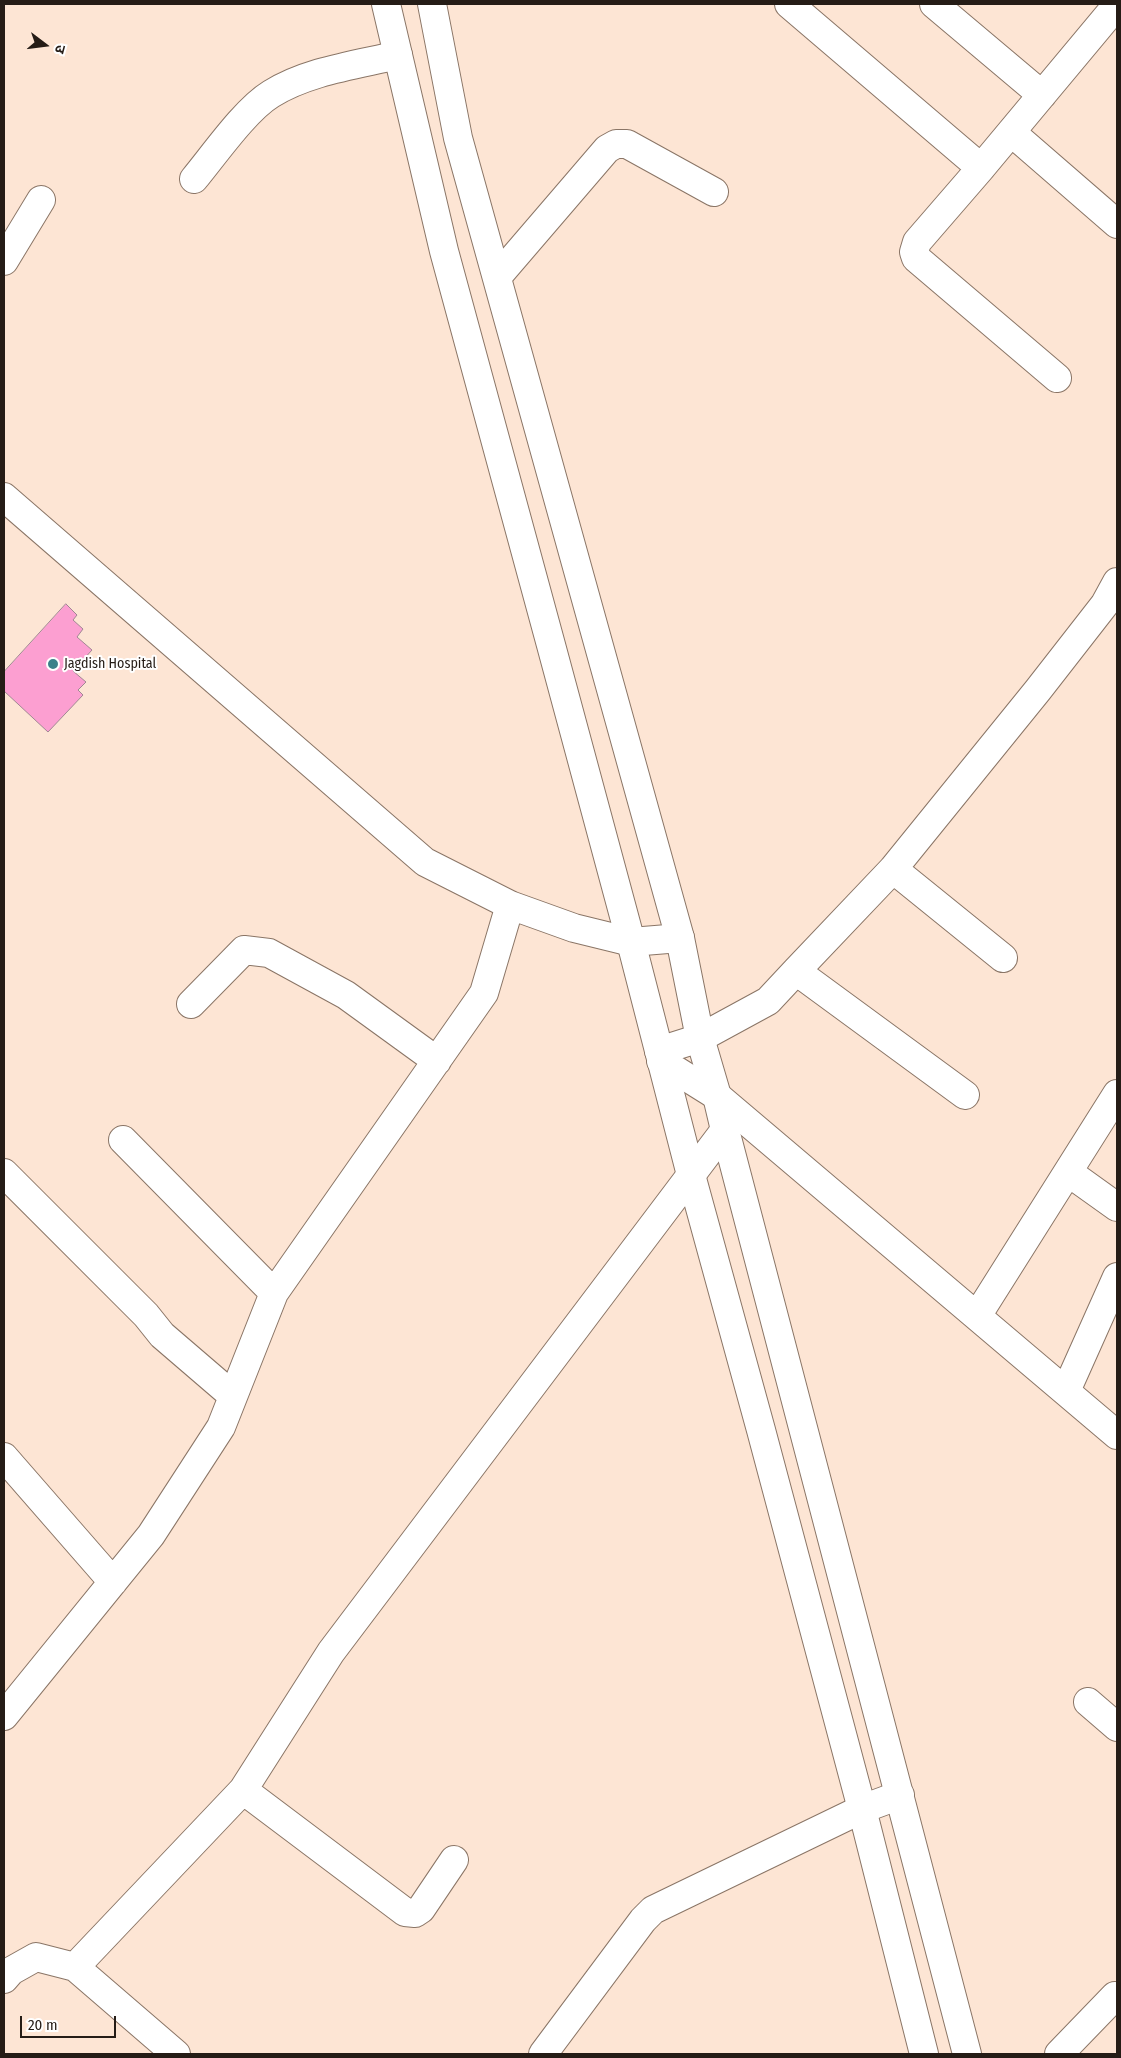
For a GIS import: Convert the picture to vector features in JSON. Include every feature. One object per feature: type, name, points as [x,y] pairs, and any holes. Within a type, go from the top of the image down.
[{"type":"street","points":[[386,4],[444,251],[631,942],[691,1176],[862,1809],[924,2054]]},
{"type":"street","points":[[432,4],[458,138],[498,276],[680,938],[700,1038],[717,1096],[900,1795],[960,2052]]},
{"type":"street","points":[[789,4],[981,168]]},
{"type":"street","points":[[934,4],[1042,95]]},
{"type":"street","points":[[1057,378],[916,258],[914,252],[917,242],[1117,5]]},
{"type":"street","points":[[194,179],[254,108],[270,94],[317,75],[398,55]]},
{"type":"street","points":[[1011,132],[1117,224]]},
{"type":"street","points":[[498,276],[607,149],[616,144],[627,144],[714,192]]},
{"type":"street","points":[[4,261],[41,200]]},
{"type":"street","points":[[4,497],[425,862],[510,905],[574,928],[631,942],[680,938]]},
{"type":"street","points":[[660,1056],[700,1038],[768,1000],[796,971],[894,869],[1105,604],[1117,582]]},
{"type":"street","points":[[894,869],[1003,958]]},
{"type":"street","points":[[4,1716],[157,1527],[220,1427],[274,1293],[484,993],[510,905]]},
{"type":"street","points":[[191,1004],[244,950],[269,953],[346,995],[437,1061]]},
{"type":"street","points":[[796,971],[966,1096]]},
{"type":"street","points":[[660,1056],[717,1096],[1117,1435]]},
{"type":"street","points":[[977,1316],[1117,1094]]},
{"type":"street","points":[[75,1967],[243,1790],[331,1652],[725,1130]]},
{"type":"street","points":[[122,1140],[274,1293]]},
{"type":"street","points":[[1068,1172],[1117,1207]]},
{"type":"street","points":[[4,1173],[146,1315],[162,1335],[233,1396]]},
{"type":"street","points":[[1066,1391],[1117,1277]]},
{"type":"street","points":[[4,1456],[113,1582]]},
{"type":"street","points":[[1088,1702],[1117,1727]]},
{"type":"street","points":[[243,1790],[405,1912],[415,1913],[420,1909],[454,1860]]},
{"type":"street","points":[[543,2054],[643,1920],[653,1910],[862,1809],[900,1795]]},
{"type":"street","points":[[4,1980],[11,1971],[36,1957],[75,1967],[176,2054]]},
{"type":"street","points":[[1059,2054],[1115,1996]]},
{"type":"building","points":[[66,604],[77,615],[73,620],[83,629],[77,637],[92,650],[73,671],[86,682],[78,690],[83,695],[48,732],[4,691],[4,672]]},
{"type":"place","name":"Jagdish Hospital","points":[[53,664]]}]
